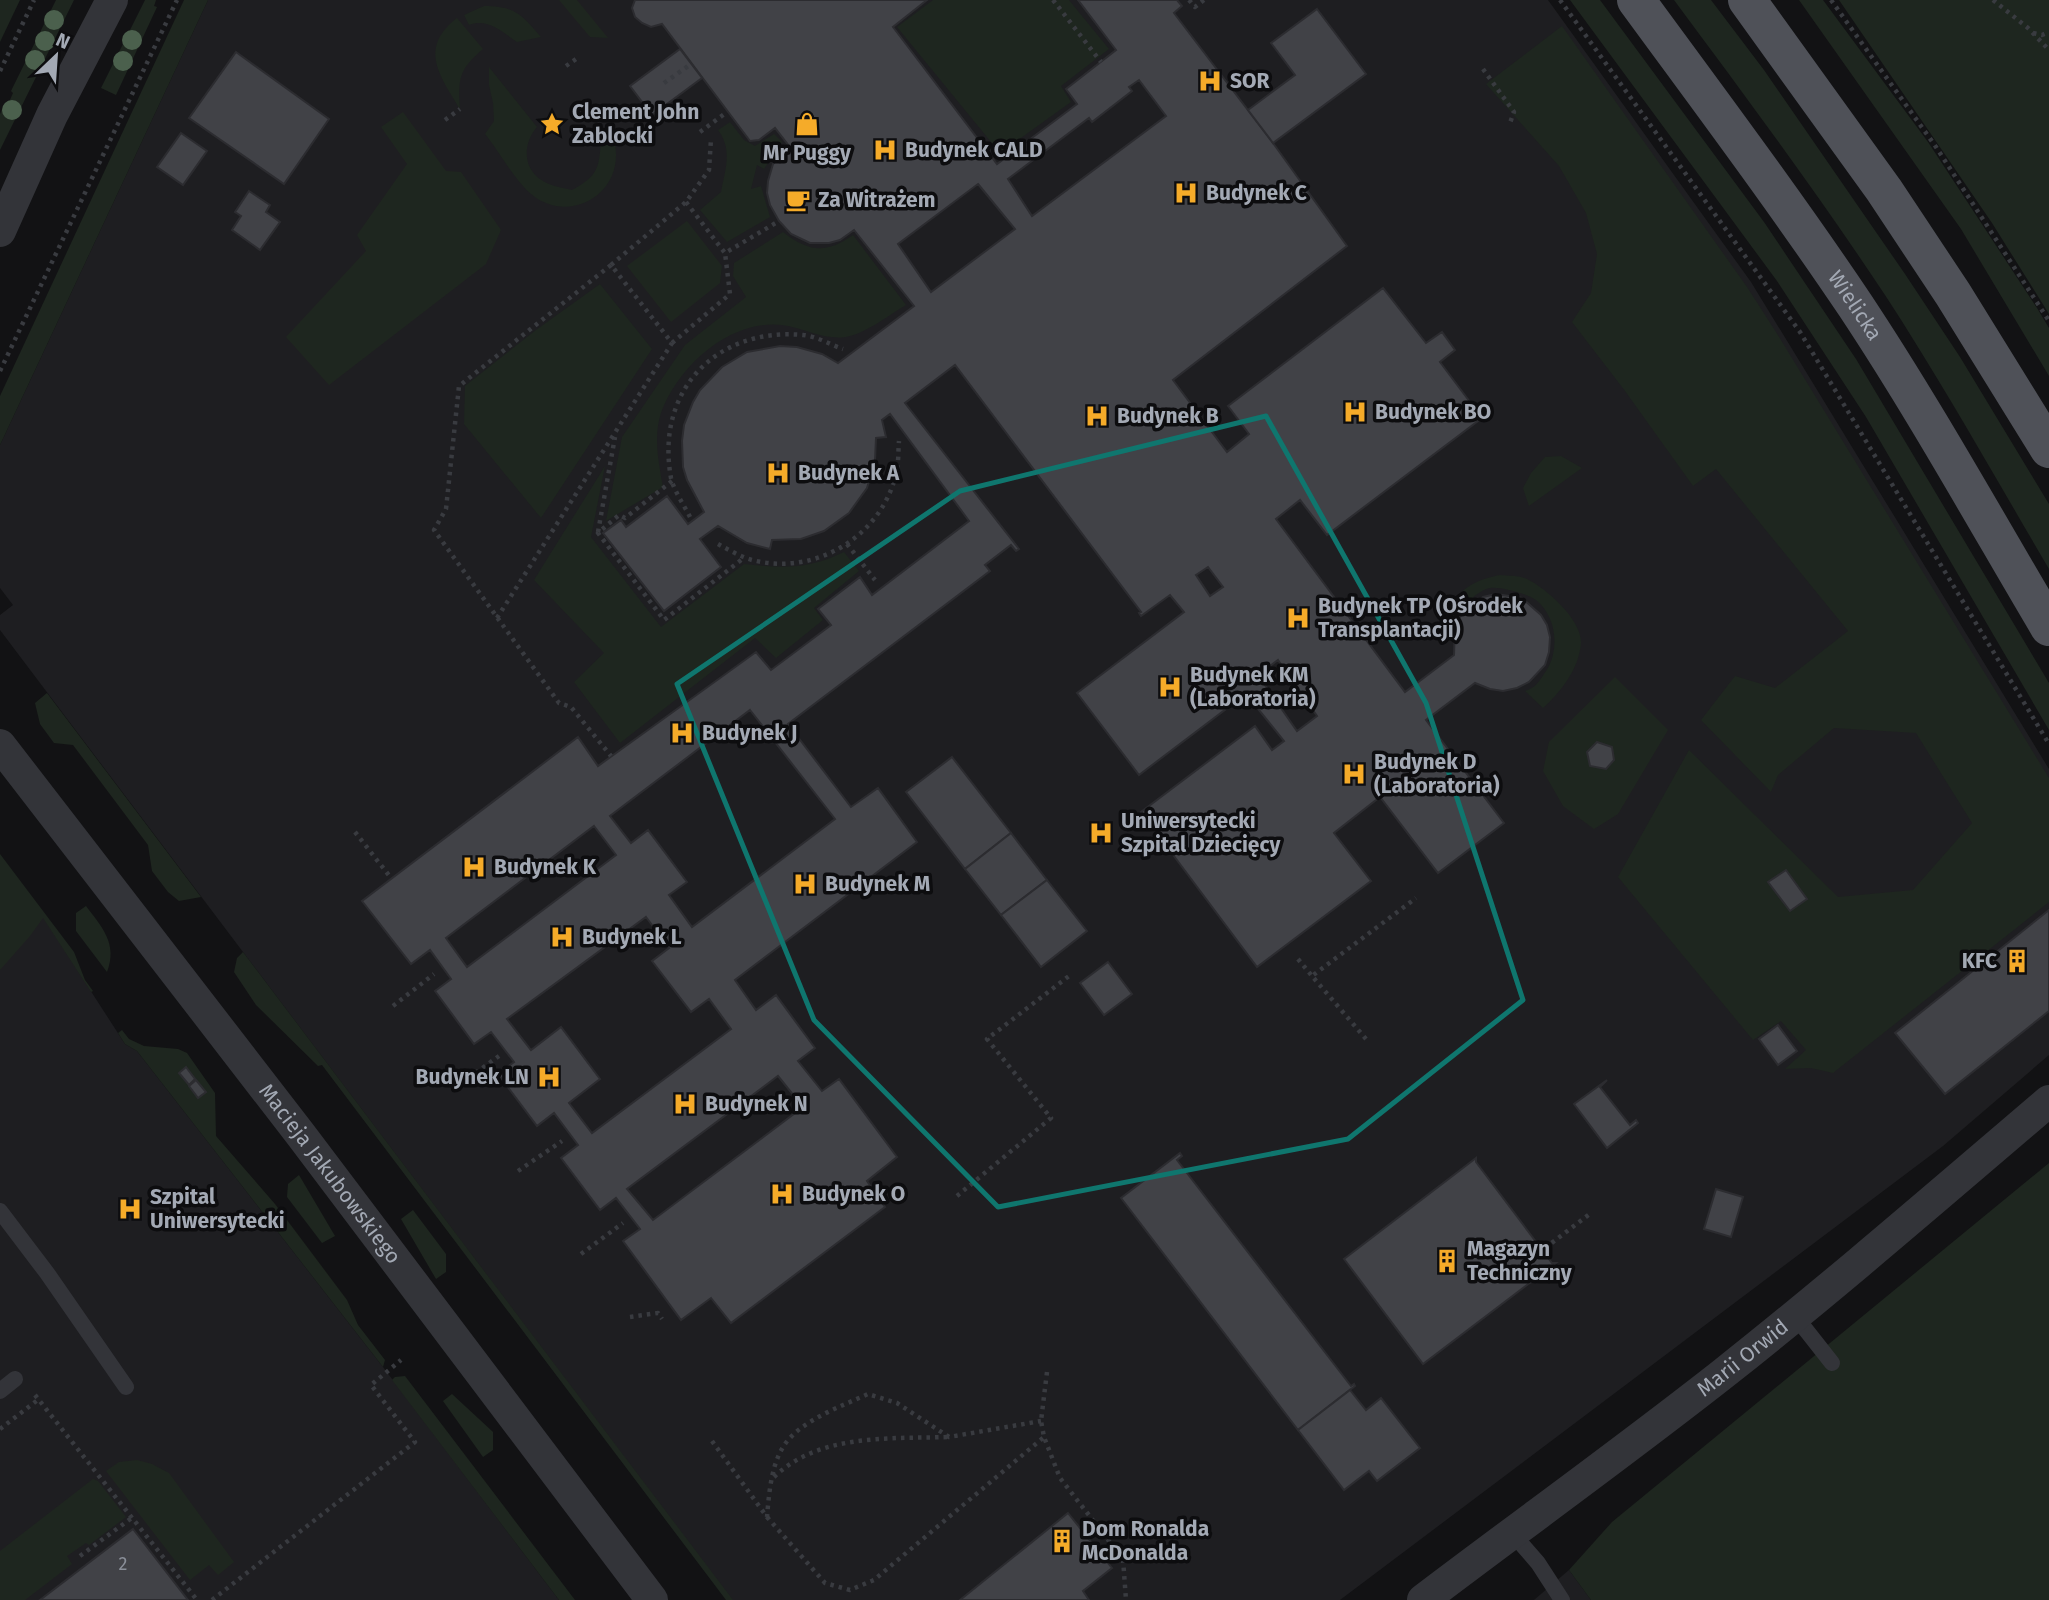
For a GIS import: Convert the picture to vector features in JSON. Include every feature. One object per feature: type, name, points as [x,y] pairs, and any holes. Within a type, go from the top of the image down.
[{"type":"main road","name":"Wielicka","points":[[1636,0],[1750,155],[1856,307],[1916,402],[2049,627]]},
{"type":"main road","points":[[1747,0],[1884,190],[1953,294],[2049,449]]},
{"type":"street","points":[[0,230],[52,115],[112,0]]},
{"type":"street","name":"Macieja Jakubowskiego","points":[[2,742],[652,1600]]},
{"type":"street","name":"Marii Orwid","points":[[1423,1600],[1601,1469],[1795,1316],[2049,1101]]},
{"type":"lane","points":[[0,1211],[47,1273],[125,1387]]},
{"type":"lane","points":[[1795,1316],[1832,1363]]},
{"type":"lane","points":[[0,1391],[15,1380]]},
{"type":"lane","points":[[1512,1533],[1538,1563],[1562,1600]]},
{"type":"path","points":[[0,71],[34,0]]},
{"type":"path","points":[[0,371],[177,0]]},
{"type":"path","points":[[1053,0],[1101,62]]},
{"type":"path","points":[[1189,0],[1195,7],[1204,0]]},
{"type":"path","points":[[1560,0],[1800,332],[2049,744]]},
{"type":"path","points":[[1831,0],[1936,146],[2049,321]]},
{"type":"path","points":[[1993,0],[2049,50]]},
{"type":"path","points":[[2033,33],[2042,35],[2049,32]]},
{"type":"path","points":[[566,66],[579,57]]},
{"type":"path","points":[[664,83],[691,64]]},
{"type":"path","points":[[1483,69],[1514,111],[1510,123]]},
{"type":"path","points":[[445,120],[460,109]]},
{"type":"path","points":[[699,132],[727,111]]},
{"type":"path","points":[[611,756],[571,707],[559,703],[434,530],[446,509],[459,386],[686,202],[709,170],[711,139]]},
{"type":"path","points":[[496,618],[672,343],[730,294],[725,253],[686,202]]},
{"type":"path","points":[[725,253],[779,221]]},
{"type":"path","points":[[611,265],[672,343]]},
{"type":"path","points":[[690,517],[672,481],[667,442],[676,404],[698,370],[729,346],[766,334],[806,335],[843,349]]},
{"type":"path","points":[[615,432],[598,533],[664,620],[745,557]]},
{"type":"path","points":[[718,544],[752,560],[788,564],[825,557],[856,538],[881,511],[896,477],[899,440]]},
{"type":"path","points":[[598,533],[620,515],[625,518],[672,481]]},
{"type":"path","points":[[847,544],[875,580]]},
{"type":"path","points":[[355,832],[391,878]]},
{"type":"path","points":[[1312,976],[1416,898]]},
{"type":"path","points":[[1298,959],[1366,1039]]},
{"type":"path","points":[[393,1006],[435,974]]},
{"type":"path","points":[[957,1196],[1051,1118],[987,1039],[1069,976]]},
{"type":"path","points":[[455,1088],[499,1056]]},
{"type":"path","points":[[518,1171],[562,1142]]},
{"type":"path","points":[[1545,1248],[1591,1213]]},
{"type":"path","points":[[582,1254],[623,1223]]},
{"type":"path","points":[[630,1317],[658,1313],[662,1319]]},
{"type":"path","points":[[212,1600],[415,1442],[371,1385],[401,1360]]},
{"type":"path","points":[[1046,1372],[1041,1421],[1044,1437],[1060,1478],[1124,1559],[1126,1600]]},
{"type":"path","points":[[15,1380],[39,1399],[197,1600]]},
{"type":"path","points":[[767,1517],[771,1480],[785,1444],[816,1418],[868,1394],[897,1403],[949,1437]]},
{"type":"path","points":[[0,1429],[39,1399]]},
{"type":"path","points":[[771,1480],[804,1455],[848,1441],[949,1437],[1041,1421]]},
{"type":"path","points":[[712,1441],[767,1517],[825,1583],[850,1590],[874,1580],[1044,1437]]},
{"type":"path","points":[[80,1556],[133,1517]]},
{"type":"highlighted area","points":[[1266,416],[1426,703],[1523,1000],[1348,1139],[998,1207],[814,1020],[677,684],[960,491]]},
{"type":"shaded area","points":[[0,0],[20,0],[0,42]]},
{"type":"shaded area","points":[[56,0],[74,0],[0,150],[0,114],[3,107],[6,109],[13,93],[11,91]]},
{"type":"shaded area","points":[[145,0],[156,0],[154,6],[157,7],[116,95],[101,88]]},
{"type":"shaded area","points":[[184,0],[208,0],[0,445],[0,396]]},
{"type":"shaded area","name":"Uniwersytecki Szpital Dziecięcy","points":[[208,0],[1548,0],[1751,282],[2049,769],[2049,1055],[1943,1146],[1340,1600],[732,1600],[0,630],[0,615],[13,605],[0,588],[0,445]]},
{"type":"shaded area","points":[[559,0],[577,0],[608,38],[590,37]]},
{"type":"shaded area","points":[[933,0],[1069,0],[1109,49],[1061,86],[1071,102],[1000,153],[897,27]]},
{"type":"shaded area","points":[[1570,0],[1600,0],[1764,222],[1856,359],[2049,683],[2049,730],[1866,417],[1777,281]]},
{"type":"shaded area","points":[[1674,0],[1711,0],[1764,70],[1960,357],[2049,504],[2049,569],[1885,295],[1808,183]]},
{"type":"shaded area","points":[[1799,0],[1823,0],[1928,142],[2049,328],[2049,376],[1961,229]]},
{"type":"shaded area","points":[[1839,0],[2049,0],[2049,314],[1992,223]]},
{"type":"shaded area","points":[[484,6],[495,6],[517,13],[541,37],[517,42],[489,25],[469,25],[464,15]]},
{"type":"shaded area","points":[[457,18],[483,49],[462,75],[459,89],[460,109],[436,62],[438,40]]},
{"type":"shaded area","points":[[1562,26],[1747,287],[2049,778],[2049,902],[1833,1073],[1811,1068],[1785,1069],[1806,1050],[1781,1021],[1753,1040],[1618,877],[1689,750],[1838,897],[1913,890],[1972,823],[1916,733],[1834,728],[1778,775],[1771,792],[1701,720],[1735,676],[1775,688],[1848,631],[1716,469],[1693,486],[1572,322],[1591,293],[1597,254],[1586,213],[1559,166],[1486,84]]},
{"type":"shaded area","points":[[489,67],[537,127],[528,143],[527,159],[534,174],[541,180],[572,190],[587,180],[596,170],[601,140],[612,132],[616,151],[614,170],[599,194],[587,202],[559,206],[544,202],[519,182],[485,134],[494,121]]},
{"type":"shaded area","points":[[403,112],[446,171],[461,172],[501,230],[486,264],[329,385],[286,337],[366,251],[357,235],[407,164],[381,127]]},
{"type":"shaded area","points":[[730,122],[744,140],[755,146],[774,134],[782,142],[764,169],[757,165],[751,189],[761,186],[770,217],[727,242],[700,210],[721,192],[727,153],[718,130]]},
{"type":"shaded area","points":[[687,221],[722,266],[720,283],[671,322],[627,266]]},
{"type":"shaded area","points":[[783,232],[801,244],[818,248],[835,245],[853,235],[906,305],[871,327],[850,336],[824,336],[782,325],[763,325],[725,338],[708,349],[680,379],[661,413],[657,441],[663,487],[606,521],[622,437],[685,345],[746,297],[733,276],[734,263]]},
{"type":"shaded area","points":[[600,284],[652,349],[541,518],[464,424],[465,386]]},
{"type":"shaded area","points":[[1561,456],[1582,468],[1529,506],[1523,488],[1531,473],[1545,457]]},
{"type":"shaded area","points":[[605,466],[591,537],[661,627],[744,564],[807,565],[844,552],[859,571],[814,608],[823,620],[776,658],[755,638],[620,743],[574,682],[604,653],[534,580]]},
{"type":"shaded area","points":[[1500,575],[1517,576],[1535,583],[1562,606],[1580,634],[1580,653],[1573,671],[1543,708],[1525,691],[1536,685],[1553,656],[1554,636],[1549,616],[1536,600],[1514,591],[1490,588],[1468,601],[1454,620],[1445,614],[1455,598],[1467,587]]},
{"type":"shaded area","points":[[1615,677],[1668,730],[1618,814],[1594,829],[1563,806],[1543,771],[1549,742]]},
{"type":"shaded area","points":[[47,693],[201,897],[179,901],[168,892],[152,871],[148,845],[73,745],[54,743],[40,724],[35,703]]},
{"type":"shaded area","points":[[0,854],[74,952],[85,980],[93,991],[91,992],[43,918],[0,970]]},
{"type":"shaded area","name":"Szpital Uniwersytecki","points":[[0,902],[43,917],[125,1044],[137,1051],[383,1367],[559,1600],[0,1600]]},
{"type":"shaded area","points":[[86,906],[107,936],[111,953],[107,972],[76,931],[76,913]]},
{"type":"shaded area","points":[[243,952],[733,1600],[726,1600],[322,1065],[318,1066],[256,1005],[234,972],[237,958]]},
{"type":"shaded area","points":[[122,1030],[129,1039],[144,1046],[178,1049],[187,1053],[215,1093],[216,1136],[275,1204],[347,1300],[358,1325],[385,1360],[383,1367],[137,1051],[125,1044],[118,1033]]},
{"type":"shaded area","points":[[2049,1163],[2049,1600],[1591,1600],[1569,1570],[1612,1522]]},
{"type":"shaded area","points":[[299,1175],[335,1236],[322,1243],[287,1197],[288,1184]]},
{"type":"shaded area","points":[[413,1210],[446,1254],[446,1272],[436,1279],[401,1219]]},
{"type":"shaded area","points":[[405,1376],[575,1600],[559,1600],[392,1380]]},
{"type":"shaded area","points":[[452,1394],[493,1432],[493,1450],[483,1457],[443,1401]]},
{"type":"shaded area","points":[[137,1460],[169,1473],[234,1562],[218,1575],[209,1565],[190,1580],[106,1471],[119,1462]]},
{"type":"shaded area","points":[[93,1479],[98,1481],[126,1517],[89,1545],[86,1543],[67,1556],[72,1564],[25,1600],[0,1600],[0,1551]]},
{"type":"shaded area","points":[[1569,1570],[1591,1600],[1534,1600]]},
{"type":"building","points":[[635,0],[927,0],[893,27],[997,164],[1077,104],[1066,89],[1116,50],[1078,0],[1177,0],[1182,6],[1174,13],[1347,246],[1173,380],[1227,452],[1249,434],[1228,406],[1383,288],[1426,343],[1442,332],[1455,350],[1440,362],[1482,418],[1327,535],[1300,500],[1276,519],[1405,692],[1454,655],[1455,627],[1461,615],[1483,597],[1496,594],[1522,598],[1541,615],[1550,637],[1545,665],[1529,682],[1503,691],[1475,683],[1426,720],[1504,823],[1438,873],[1380,797],[1334,833],[1371,881],[1257,967],[1141,812],[1255,726],[1272,750],[1284,741],[1246,694],[1139,775],[1077,693],[1184,612],[1170,595],[1141,616],[1141,612],[955,365],[905,403],[1019,549],[1016,551],[1011,545],[985,565],[990,571],[788,724],[851,807],[878,788],[917,842],[735,980],[756,1010],[776,995],[815,1048],[798,1061],[822,1091],[839,1079],[897,1157],[867,1181],[885,1207],[731,1323],[711,1298],[681,1320],[623,1241],[640,1229],[616,1198],[600,1210],[561,1158],[578,1145],[554,1113],[537,1126],[498,1074],[514,1062],[491,1032],[474,1044],[435,991],[451,979],[430,950],[411,964],[362,901],[578,737],[598,766],[756,652],[771,670],[831,625],[818,609],[860,577],[872,595],[969,521],[890,414],[882,420],[886,437],[876,438],[875,461],[867,488],[849,513],[824,531],[801,539],[772,540],[770,549],[747,543],[718,526],[700,539],[721,567],[664,611],[603,533],[621,520],[626,527],[667,496],[688,524],[704,512],[687,480],[683,467],[682,441],[684,425],[693,402],[700,390],[722,367],[747,352],[780,346],[797,347],[822,354],[838,363],[914,306],[854,230],[840,240],[829,243],[810,243],[791,234],[779,221],[767,193],[773,164],[789,146],[775,128],[759,140],[750,141],[662,24],[651,27],[642,23],[635,17],[632,8]],"holes":[[[1139,80],[1166,116],[1032,216],[1008,179],[1089,118],[1092,122],[1132,91],[1129,87]],[[978,184],[1015,229],[931,292],[898,244]],[[1208,567],[1223,587],[1210,596],[1196,575]],[[1278,660],[1317,716],[1297,731],[1258,675]],[[750,710],[835,819],[692,927],[669,895],[687,882],[648,830],[631,843],[610,816]],[[594,826],[616,855],[467,967],[446,938]],[[646,917],[669,948],[652,961],[691,1012],[709,999],[731,1029],[592,1133],[569,1103],[600,1079],[561,1027],[531,1050],[507,1019]],[[778,1076],[803,1107],[653,1220],[627,1189]]]},
{"type":"building","points":[[1317,9],[1366,74],[1273,143],[1248,110],[1295,75],[1271,43]]},
{"type":"building","points":[[680,49],[702,78],[652,115],[630,86]]},
{"type":"building","points":[[236,52],[329,119],[284,184],[189,118]]},
{"type":"building","points":[[181,133],[207,151],[183,185],[157,167]]},
{"type":"building","points":[[249,191],[270,205],[266,212],[280,222],[260,250],[232,230],[241,216],[235,212]]},
{"type":"building","points":[[1597,742],[1612,747],[1614,760],[1606,769],[1590,766],[1587,752]]},
{"type":"building","points":[[952,757],[1011,833],[965,869],[906,792]]},
{"type":"building","points":[[1011,833],[1047,880],[1001,915],[965,869]]},
{"type":"building","points":[[1786,870],[1807,899],[1790,911],[1768,882]]},
{"type":"building","points":[[1047,880],[1087,931],[1041,967],[1001,915]]},
{"type":"building","name":"KFC","points":[[2049,910],[2049,1011],[1945,1094],[1895,1033]]},
{"type":"building","points":[[1108,962],[1132,994],[1104,1015],[1080,983]]},
{"type":"building","points":[[1778,1025],[1797,1051],[1778,1065],[1759,1039]]},
{"type":"building","points":[[186,1067],[195,1079],[189,1085],[179,1073]]},
{"type":"building","points":[[196,1080],[206,1092],[198,1098],[189,1086]]},
{"type":"building","points":[[1607,1080],[1600,1087],[1630,1125],[1636,1120],[1638,1123],[1607,1148],[1574,1104]]},
{"type":"building","points":[[1180,1153],[1182,1156],[1177,1160],[1351,1386],[1355,1386],[1298,1430],[1121,1198]]},
{"type":"building","name":"Magazyn Techniczny","points":[[1476,1158],[1476,1162],[1552,1263],[1556,1263],[1423,1364],[1344,1259]]},
{"type":"building","points":[[1716,1189],[1743,1197],[1731,1237],[1704,1229]]},
{"type":"building","points":[[1350,1390],[1366,1410],[1381,1398],[1420,1448],[1377,1481],[1369,1471],[1344,1490],[1298,1430]]},
{"type":"building","name":"Dom Ronalda McDonalda","points":[[1068,1513],[1112,1568],[1083,1591],[1089,1600],[960,1600]]},
{"type":"building","points":[[133,1529],[188,1600],[40,1600]]},
{"type":"place","name":"SOR","points":[[1210,81]]},
{"type":"place","name":"Clement John Zablocki","points":[[552,124]]},
{"type":"place","name":"Mr Puggy","points":[[807,124]]},
{"type":"place","name":"Budynek CALD","points":[[885,150]]},
{"type":"place","name":"Budynek C","points":[[1186,193]]},
{"type":"place","name":"Za Witrażem","points":[[798,200]]},
{"type":"place","name":"Budynek BO","points":[[1355,412]]},
{"type":"place","name":"Budynek B","points":[[1097,416]]},
{"type":"place","name":"Budynek A","points":[[778,473]]},
{"type":"place","name":"Budynek TP (Ośrodek Transplantacji)","points":[[1298,618]]},
{"type":"place","name":"Budynek KM (Laboratoria)","points":[[1170,687]]},
{"type":"place","name":"Budynek J","points":[[682,733]]},
{"type":"place","name":"Budynek D (Laboratoria)","points":[[1354,774]]},
{"type":"place","name":"Uniwersytecki Szpital Dziecięcy","points":[[1101,833]]},
{"type":"place","name":"Budynek K","points":[[474,867]]},
{"type":"place","name":"Budynek M","points":[[805,884]]},
{"type":"place","name":"Budynek L","points":[[562,937]]},
{"type":"place","name":"KFC","points":[[2017,961]]},
{"type":"place","name":"Budynek LN","points":[[549,1077]]},
{"type":"place","name":"Budynek N","points":[[685,1104]]},
{"type":"place","name":"Budynek O","points":[[782,1194]]},
{"type":"place","name":"Szpital Uniwersytecki","points":[[130,1209]]},
{"type":"place","name":"Magazyn Techniczny","points":[[1447,1261]]},
{"type":"place","name":"Dom Ronalda McDonalda","points":[[1062,1541]]}]
